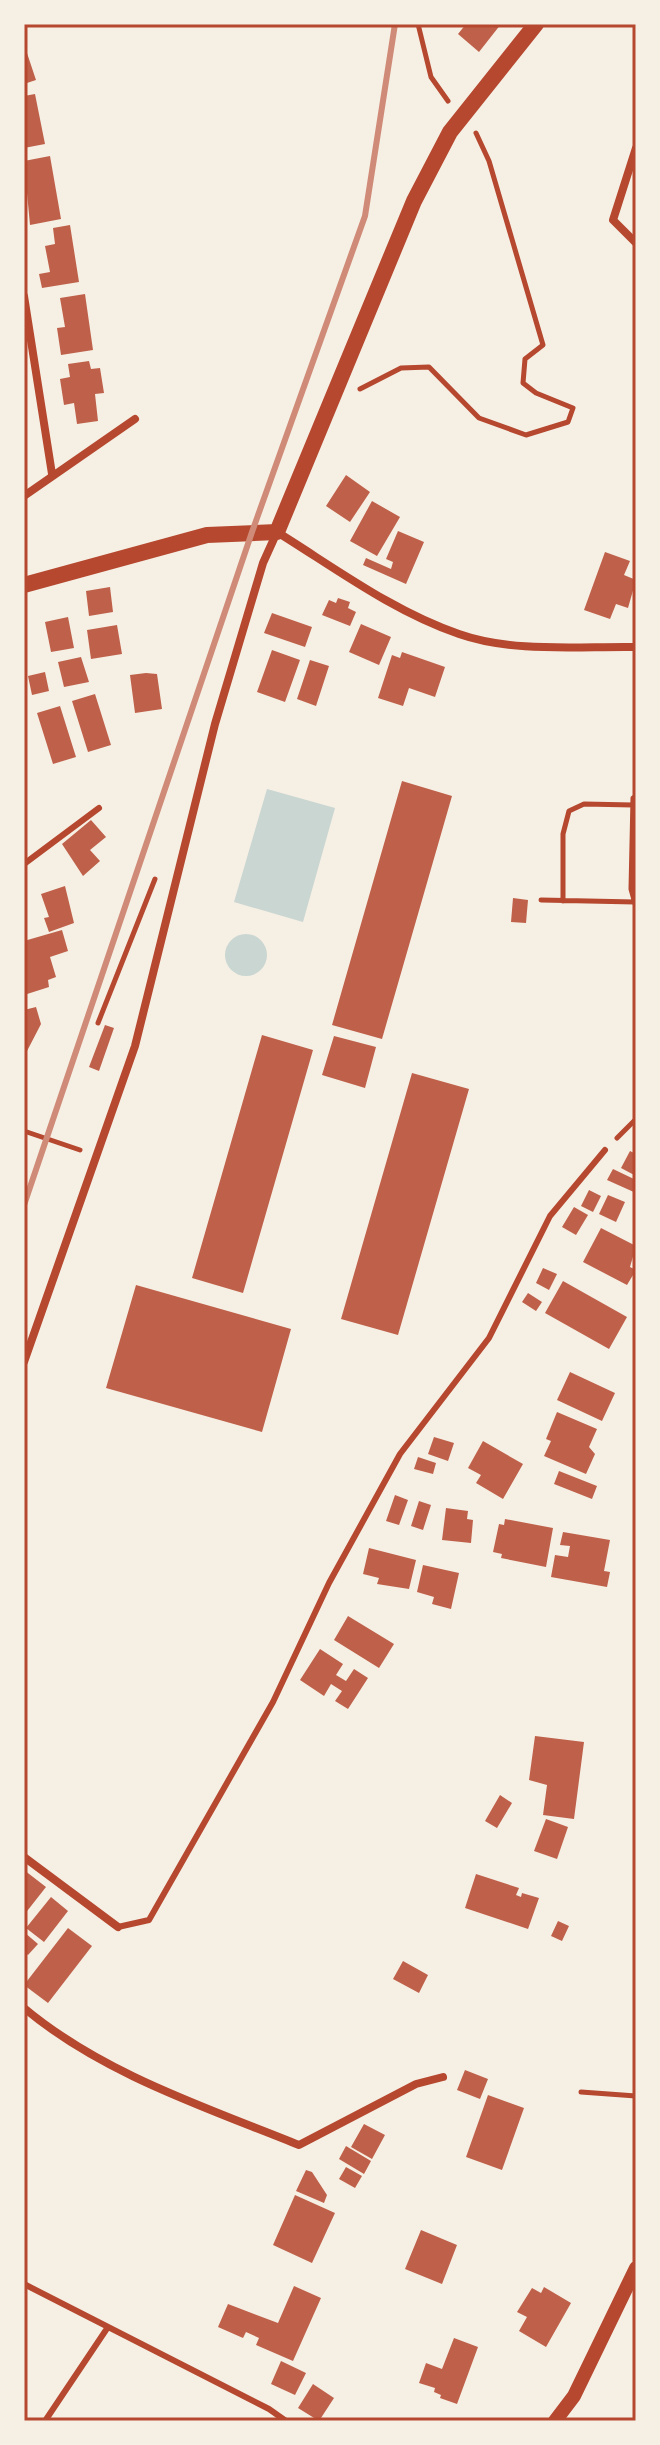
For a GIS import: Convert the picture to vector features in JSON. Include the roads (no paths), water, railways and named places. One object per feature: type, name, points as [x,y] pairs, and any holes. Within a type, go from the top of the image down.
[{"type":"main road","points":[[24,585],[207,535],[277,532],[414,201],[461,117],[536,24]]},
{"type":"street","points":[[636,148],[613,220],[636,243]]},
{"type":"street","points":[[24,296],[52,474]]},
{"type":"street","points":[[24,496],[135,419]]},
{"type":"street","points":[[24,1362],[135,1046],[215,724],[263,563],[277,532],[412,614],[460,635],[495,643],[636,647]]},
{"type":"street","points":[[24,1857],[118,1927]]},
{"type":"street","points":[[24,2008],[53,2032],[139,2080],[299,2145],[416,2084],[443,2077]]},
{"type":"street","points":[[555,2421],[574,2396],[636,2268]]},
{"type":"street","points":[[570,2421],[574,2396]]},
{"type":"lane","points":[[24,864],[99,808]]},
{"type":"lane","points":[[118,1927],[149,1920],[273,1702],[329,1583],[400,1454],[489,1338],[550,1216],[605,1150]]},
{"type":"lane","points":[[24,2284],[269,2409],[286,2421]]},
{"type":"lane","points":[[45,2421],[108,2327]]},
{"type":"railway","points":[[24,1205],[252,532],[365,216],[395,24]]}]
